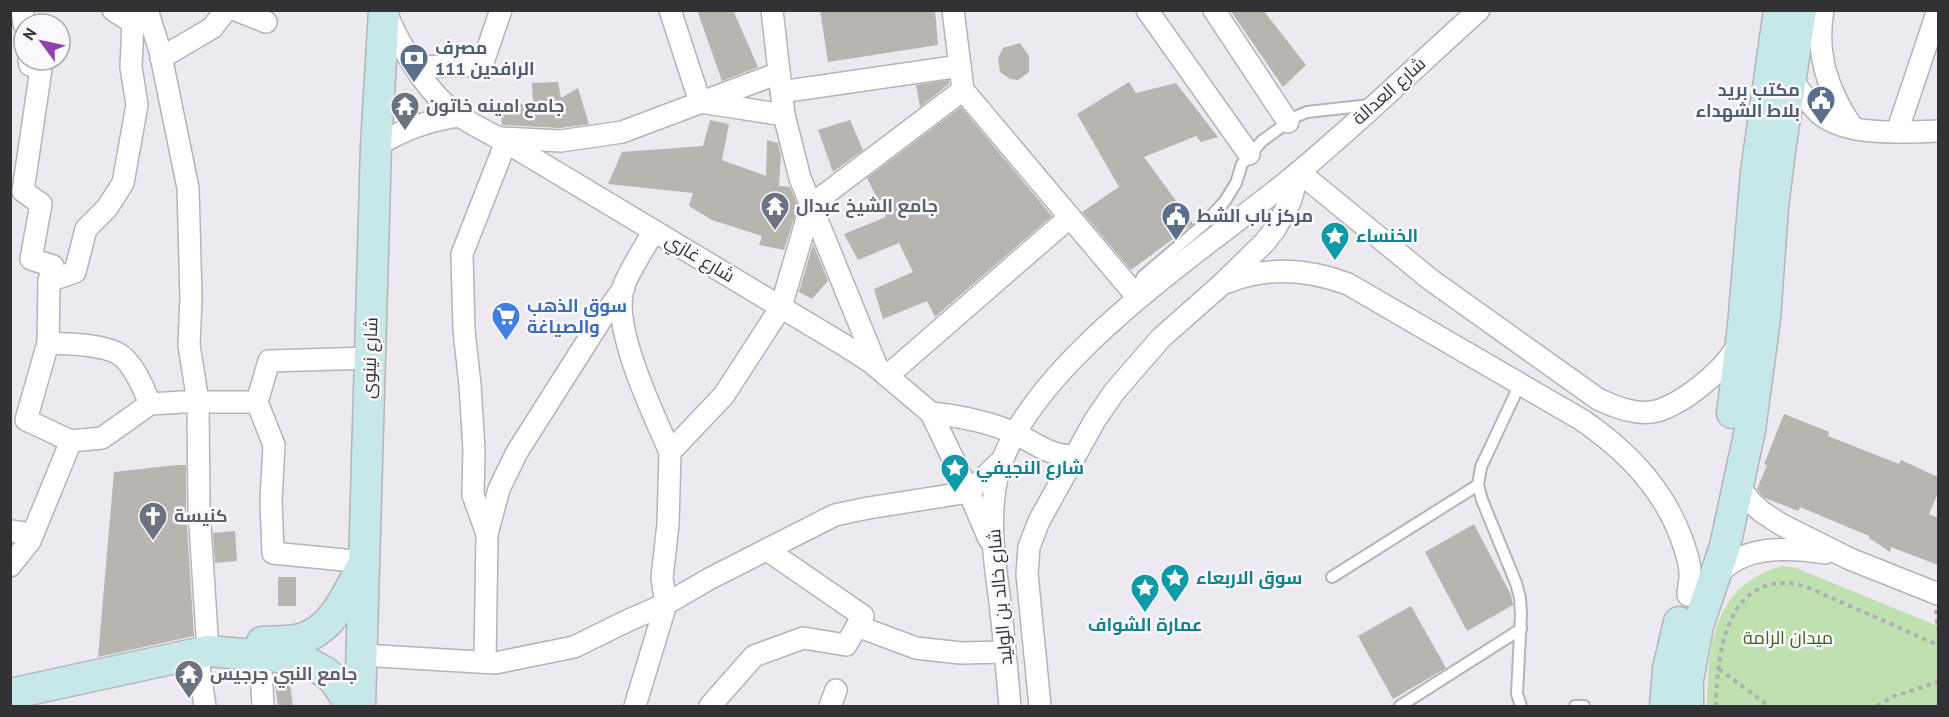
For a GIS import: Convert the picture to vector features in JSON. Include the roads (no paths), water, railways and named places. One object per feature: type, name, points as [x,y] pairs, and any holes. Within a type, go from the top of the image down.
[{"type":"main road","name":"شارع نينوى","points":[[360,706],[375,146],[384,10]]},
{"type":"main road","points":[[1688,706],[1692,650],[1698,626],[1704,543],[1735,400],[1755,172],[1779,10]]},
{"type":"main road","points":[[1665,706],[1673,644],[1700,588],[1725,546],[1739,486],[1759,374],[1766,319],[1776,185],[1801,10]]},
{"type":"main road","points":[[10,694],[247,643],[289,641],[311,635],[330,620],[345,600],[364,562]]},
{"type":"main road","points":[[202,652],[288,657],[314,664],[335,681],[351,706]]},
{"type":"street","points":[[113,10],[143,17]]},
{"type":"street","points":[[161,58],[212,28],[226,10]]},
{"type":"street","points":[[236,10],[266,22]]},
{"type":"street","name":"شارع غازي","points":[[384,10],[403,49],[415,67],[443,101],[459,116],[503,140],[844,345],[882,372],[931,413],[969,492],[994,552]]},
{"type":"street","points":[[415,67],[482,64],[501,10]]},
{"type":"street","points":[[670,10],[700,102]]},
{"type":"street","points":[[772,10],[784,115],[800,178],[882,372],[1070,217]]},
{"type":"street","points":[[953,10],[963,90],[1070,217],[1131,300]]},
{"type":"street","points":[[1214,10],[1287,122]]},
{"type":"street","name":"شارع العدالة","points":[[1002,460],[1014,434],[1043,392],[1131,300],[1299,172],[1479,10]]},
{"type":"street","points":[[1823,10],[1820,28],[1823,63],[1834,98],[1853,128]]},
{"type":"street","points":[[1897,132],[1938,10]]},
{"type":"street","points":[[1152,12],[1249,154]]},
{"type":"street","points":[[143,17],[161,58],[188,188],[191,298],[189,345],[198,402],[205,706]]},
{"type":"street","points":[[49,281],[75,272],[86,229],[106,208],[123,183],[137,105],[130,67],[143,17]]},
{"type":"street","points":[[487,534],[474,495],[474,450],[464,330],[462,254],[503,140],[561,141],[622,132],[700,102],[780,83],[960,66]]},
{"type":"street","points":[[40,72],[19,162],[23,191],[41,204],[31,259],[53,266],[49,281],[48,343],[26,420],[71,441],[102,438],[150,404],[256,402]]},
{"type":"street","points":[[1790,78],[1821,115],[1831,121],[1853,128],[1897,132],[1938,131]]},
{"type":"street","points":[[670,452],[724,395],[781,307],[811,205],[963,90]]},
{"type":"street","points":[[700,102],[784,115]]},
{"type":"street","points":[[375,146],[409,128],[459,116]]},
{"type":"street","points":[[1040,706],[1028,587],[1027,560],[1033,534],[1095,420],[1137,364],[1187,314],[1255,253],[1275,229],[1290,202],[1299,172],[1449,294],[1598,399],[1615,407],[1639,412],[1656,411],[1695,390],[1728,361],[1738,345],[1743,326]]},
{"type":"street","points":[[485,662],[487,534],[499,489],[517,452],[595,328],[624,288],[654,231]]},
{"type":"street","points":[[1222,284],[1275,271],[1303,272],[1330,277],[1364,292],[1603,434],[1640,469],[1656,489],[1680,533],[1688,557],[1690,576],[1700,588],[1729,565],[1760,552],[1803,549],[1851,559]]},
{"type":"street","points":[[624,288],[621,317],[645,393],[670,452],[668,524],[662,578],[666,604],[635,706]]},
{"type":"street","points":[[48,343],[83,345],[118,354],[140,378],[150,404]]},
{"type":"street","points":[[364,562],[273,553],[271,500],[274,446],[256,402],[269,362],[370,358]]},
{"type":"street","points":[[931,413],[975,420],[1014,434],[1055,455],[1075,456]]},
{"type":"street","points":[[10,566],[30,541],[71,441]]},
{"type":"street","points":[[362,655],[495,663],[574,647],[666,604],[709,579],[835,515],[969,492],[1002,460]]},
{"type":"street","name":"شارع خالد بن الوليد","points":[[1002,460],[995,488],[993,530],[1010,706]]},
{"type":"street","points":[[1739,486],[1750,502],[1762,513],[1782,525],[1851,559],[1938,594]]},
{"type":"street","points":[[10,531],[32,534]]},
{"type":"street","points":[[710,706],[754,656],[803,638],[846,645],[863,616],[767,550]]},
{"type":"street","points":[[857,626],[916,648],[961,653],[1005,652]]},
{"type":"street","points":[[260,655],[262,706]]},
{"type":"lane","points":[[1131,300],[1143,276],[1203,225],[1225,201],[1236,183],[1242,164],[1262,141],[1287,122],[1307,112],[1374,105]]},
{"type":"lane","points":[[1520,384],[1481,467],[1478,485],[1520,598],[1521,629],[1517,694],[1521,706]]},
{"type":"lane","points":[[1332,577],[1478,485]]},
{"type":"lane","points":[[1400,706],[1521,629]]},
{"type":"lane","points":[[1575,706],[1584,706]]},
{"type":"place","name":"مصرف الرافدين 111","points":[[414,84]]},
{"type":"place","name":"مكتب بريد بلاط الشهداء","points":[[1821,126]]},
{"type":"place","name":"جامع امينه خاتون","points":[[405,132]]},
{"type":"place","name":"جامع الشيخ عبدال","points":[[775,232]]},
{"type":"place","name":"مركز باب الشط","points":[[1176,242]]},
{"type":"place","name":"الخنساء","points":[[1335,262]]},
{"type":"place","name":"سوق الذهب والصياغة","points":[[506,342]]},
{"type":"place","name":"شارع النجيفي","points":[[955,494]]},
{"type":"place","name":"كنيسة","points":[[153,542]]},
{"type":"place","name":"سوق الاربعاء","points":[[1175,604]]},
{"type":"place","name":"عمارة الشواف","points":[[1145,614]]},
{"type":"place","name":"جامع النبي جرجيس","points":[[189,700]]},
{"type":"park label","name":"ميدان الرامة","points":[[1788,638]]}]
